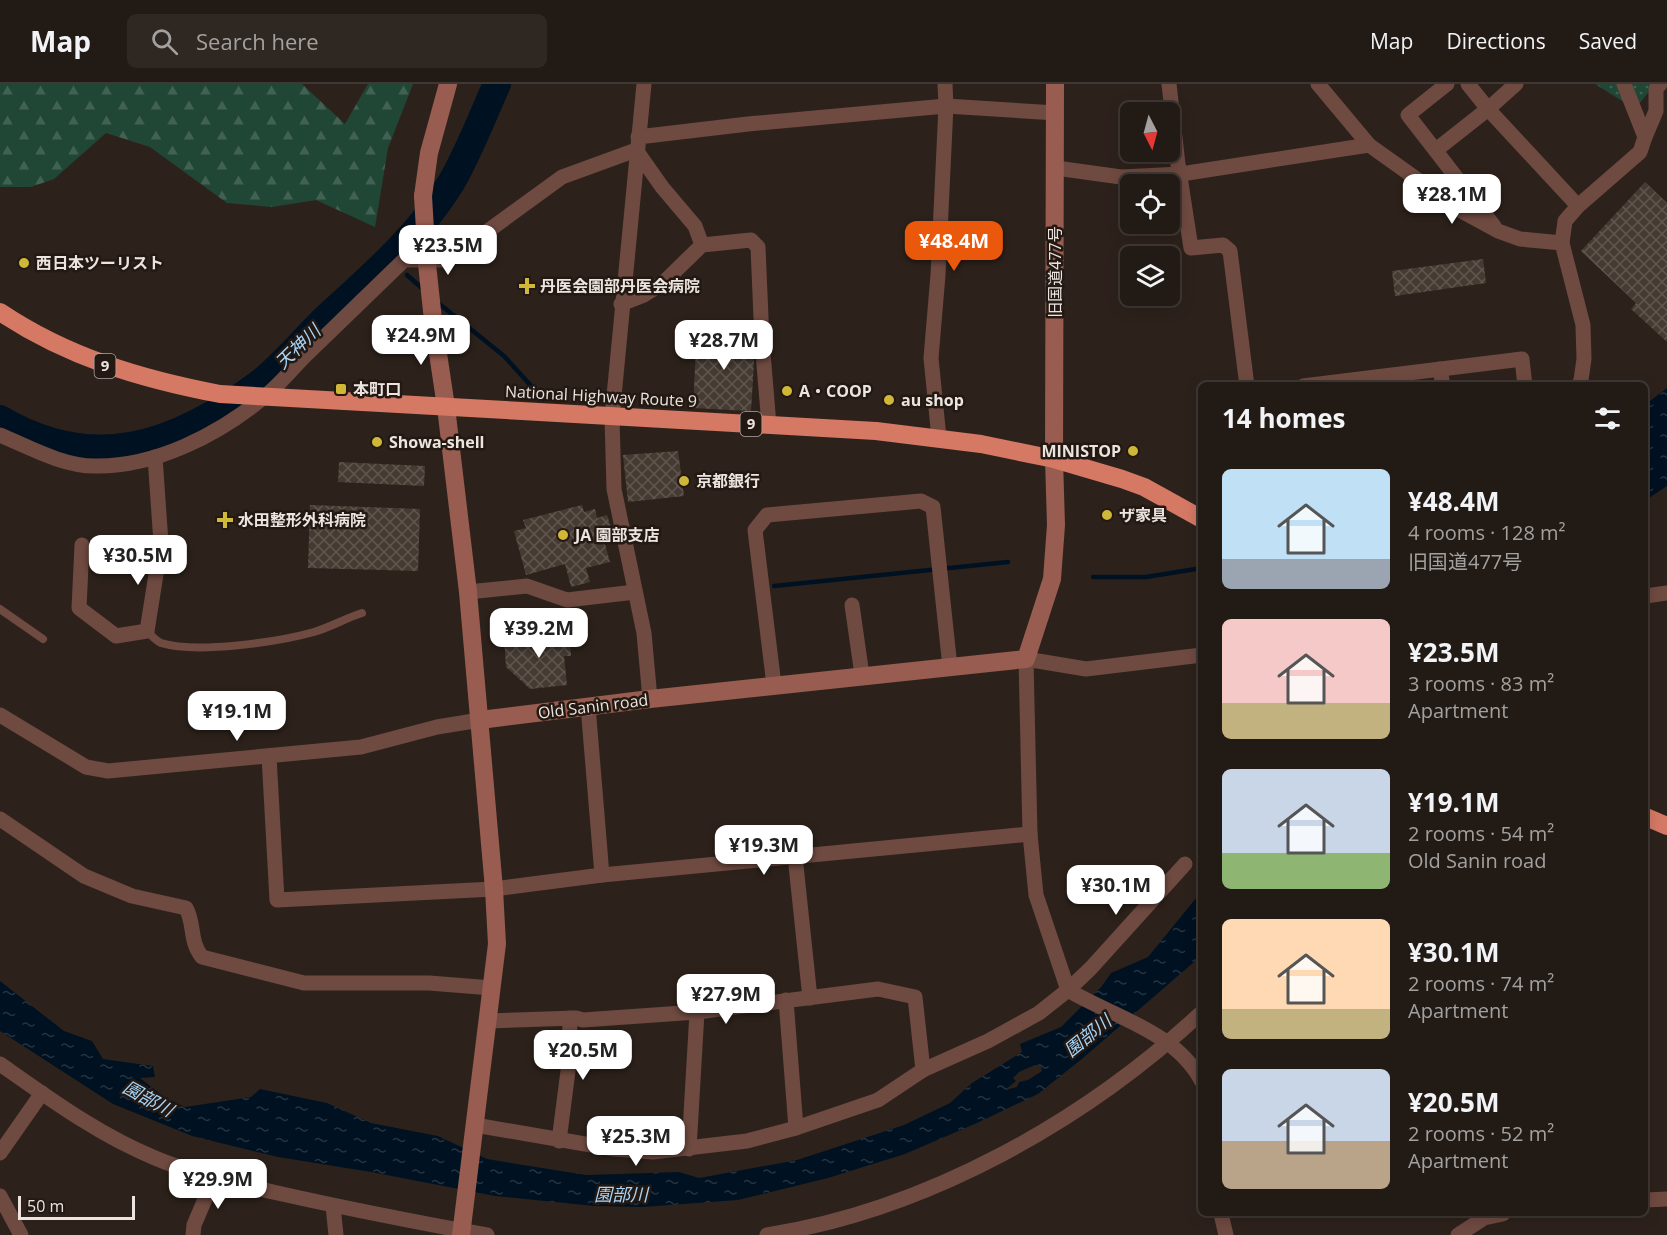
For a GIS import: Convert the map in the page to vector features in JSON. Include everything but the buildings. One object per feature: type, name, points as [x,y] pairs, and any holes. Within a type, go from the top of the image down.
[{"type":"highway","name":"National Highway Route 9","points":[[0,312],[28,331],[65,350],[110,368],[157,381],[220,394],[876,431],[939,438],[1054,459],[1098,471],[1144,487],[1198,517]]},
{"type":"highway","points":[[1648,818],[1667,826]]},
{"type":"street","points":[[448,84],[429,153],[423,196],[433,320],[468,592],[497,944],[462,1229]]},
{"type":"street","points":[[644,84],[621,304],[612,417],[614,489],[644,633],[650,699]]},
{"type":"street","points":[[939,438],[931,358],[938,275],[946,106],[945,84]]},
{"type":"street","name":"旧国道477号","points":[[1026,658],[1052,579],[1056,525],[1054,459],[1055,84]]},
{"type":"street","points":[[1169,84],[1191,248],[1223,244],[1230,251],[1246,382]]},
{"type":"street","points":[[1318,84],[1368,145],[1462,212],[1498,231],[1520,239],[1562,243]]},
{"type":"street","points":[[1447,84],[1408,115],[1498,231]]},
{"type":"street","points":[[1468,84],[1488,109],[1578,206]]},
{"type":"street","points":[[1436,150],[1516,84]]},
{"type":"street","points":[[1624,84],[1645,137]]},
{"type":"street","points":[[1580,382],[1584,359],[1583,325],[1562,243],[1565,221],[1578,206],[1640,152],[1656,111],[1656,89],[1660,84]]},
{"type":"street","points":[[0,435],[64,461],[93,466],[125,465],[200,441],[260,397],[404,260],[448,260],[562,177],[637,144],[748,124],[946,106],[1056,113]]},
{"type":"street","points":[[637,144],[662,187],[695,226],[702,245]]},
{"type":"street","points":[[1056,168],[1121,177],[1181,174],[1368,145]]},
{"type":"street","points":[[621,304],[663,284],[702,245],[751,240],[758,247],[762,341],[769,425]]},
{"type":"street","points":[[1337,382],[1522,359],[1525,382]]},
{"type":"street","points":[[1440,369],[1442,382]]},
{"type":"street","points":[[82,545],[79,608],[116,636],[147,631],[161,543],[155,457]]},
{"type":"street","points":[[774,685],[755,530],[767,515],[921,501],[933,507],[950,666]]},
{"type":"street","points":[[468,592],[526,586],[567,600],[635,592]]},
{"type":"street","points":[[1648,596],[1667,593]]},
{"type":"street","points":[[852,605],[862,675]]},
{"type":"street","name":"Old Sanin road","points":[[0,715],[86,767],[108,771],[361,747],[437,727],[480,720],[862,675],[1026,658],[1086,669],[1198,655]]},
{"type":"street","points":[[1026,658],[1030,834],[1036,895],[1074,993],[1164,1040],[1195,1068],[1198,1074]]},
{"type":"street","points":[[588,706],[602,875]]},
{"type":"street","points":[[269,756],[277,900],[494,889],[602,875],[1030,834]]},
{"type":"street","points":[[0,819],[84,876],[132,896],[186,908],[190,915],[194,947],[202,957],[304,983],[429,983],[492,988]]},
{"type":"street","points":[[795,856],[810,998]]},
{"type":"street","points":[[474,1130],[614,1149],[643,1151],[689,1149],[747,1141],[796,1128],[878,1100],[922,1070],[988,1041],[1074,993],[1091,968],[1185,864]]},
{"type":"street","points":[[489,1021],[570,1018],[583,1020],[697,1012],[878,989],[915,997],[922,1070]]},
{"type":"street","points":[[786,1000],[796,1128]]},
{"type":"street","points":[[689,1149],[697,1012]]},
{"type":"street","points":[[767,1235],[834,1221],[916,1193],[970,1170],[1035,1136],[1095,1099],[1164,1040],[1198,1015]]},
{"type":"street","points":[[559,1141],[569,1063],[570,1018]]},
{"type":"street","points":[[0,1064],[109,1136],[156,1158],[214,1178],[333,1206],[487,1235]]},
{"type":"street","points":[[0,1153],[42,1093]]},
{"type":"street","points":[[193,1235],[194,1225],[214,1178]]},
{"type":"street","points":[[0,1196],[21,1235]]},
{"type":"street","points":[[1648,1200],[1667,1199]]},
{"type":"street","points":[[333,1206],[336,1235]]},
{"type":"street","points":[[1221,1216],[1226,1235]]},
{"type":"street","points":[[1458,1235],[1484,1218],[1494,1216]]},
{"type":"lane","points":[[0,609],[43,639]]},
{"type":"lane","points":[[147,631],[159,642],[182,646],[225,646],[274,640],[316,631],[344,618],[362,613]]},
{"type":"green space","points":[[0,84],[302,84],[345,124],[368,84],[413,84],[388,148],[375,227],[316,200],[272,207],[227,203],[150,147],[106,133],[54,179],[31,187],[0,187]]},
{"type":"green space","points":[[1595,84],[1655,84],[1635,109]]},
{"type":"water","points":[[1667,388],[1667,486],[1648,499],[1648,402]]},
{"type":"water","name":"園部川","points":[[1198,896],[1198,959],[1038,1094],[905,1154],[828,1178],[738,1200],[643,1207],[594,1206],[495,1196],[278,1157],[192,1136],[113,1104],[0,1031],[0,981],[64,1031],[92,1041],[103,1059],[153,1066],[155,1077],[140,1078],[164,1097],[185,1107],[251,1097],[260,1089],[327,1103],[371,1123],[438,1136],[487,1159],[586,1175],[679,1172],[699,1178],[797,1160],[904,1125],[950,1103],[972,1083],[1022,1052],[1020,1044],[1061,1027],[1101,987],[1111,973],[1148,957]],"holes":[[[1035,1065],[1041,1066],[1042,1071],[1028,1080],[1019,1082],[1017,1087],[1005,1090],[1016,1081],[1013,1078],[1019,1072]]]},
{"type":"waterway","name":"天神川","points":[[0,419],[35,436],[69,446],[102,449],[134,445],[166,436],[198,423],[229,405],[277,368],[394,254],[425,220],[458,171],[497,84]]},
{"type":"waterway","points":[[407,275],[424,290]]},
{"type":"waterway","points":[[437,302],[504,356],[543,399]]},
{"type":"waterway","points":[[774,586],[1008,562]]},
{"type":"waterway","points":[[1093,577],[1146,577],[1198,569]]},
{"type":"place","name":"西日本ツーリスト","points":[[24,263]]},
{"type":"place","name":"丹医会園部丹医会病院","points":[[527,286]]},
{"type":"place","name":"本町口","points":[[341,389]]},
{"type":"place","name":"A・COOP","points":[[787,391]]},
{"type":"place","name":"au shop","points":[[889,400]]},
{"type":"place","name":"Showa-shell","points":[[377,442]]},
{"type":"place","name":"MINISTOP","points":[[1133,451]]},
{"type":"place","name":"京都銀行","points":[[684,481]]},
{"type":"place","name":"ザ家具","points":[[1107,515]]},
{"type":"place","name":"水田整形外科病院","points":[[225,520]]},
{"type":"place","name":"JA 園部支店","points":[[563,535]]}]
